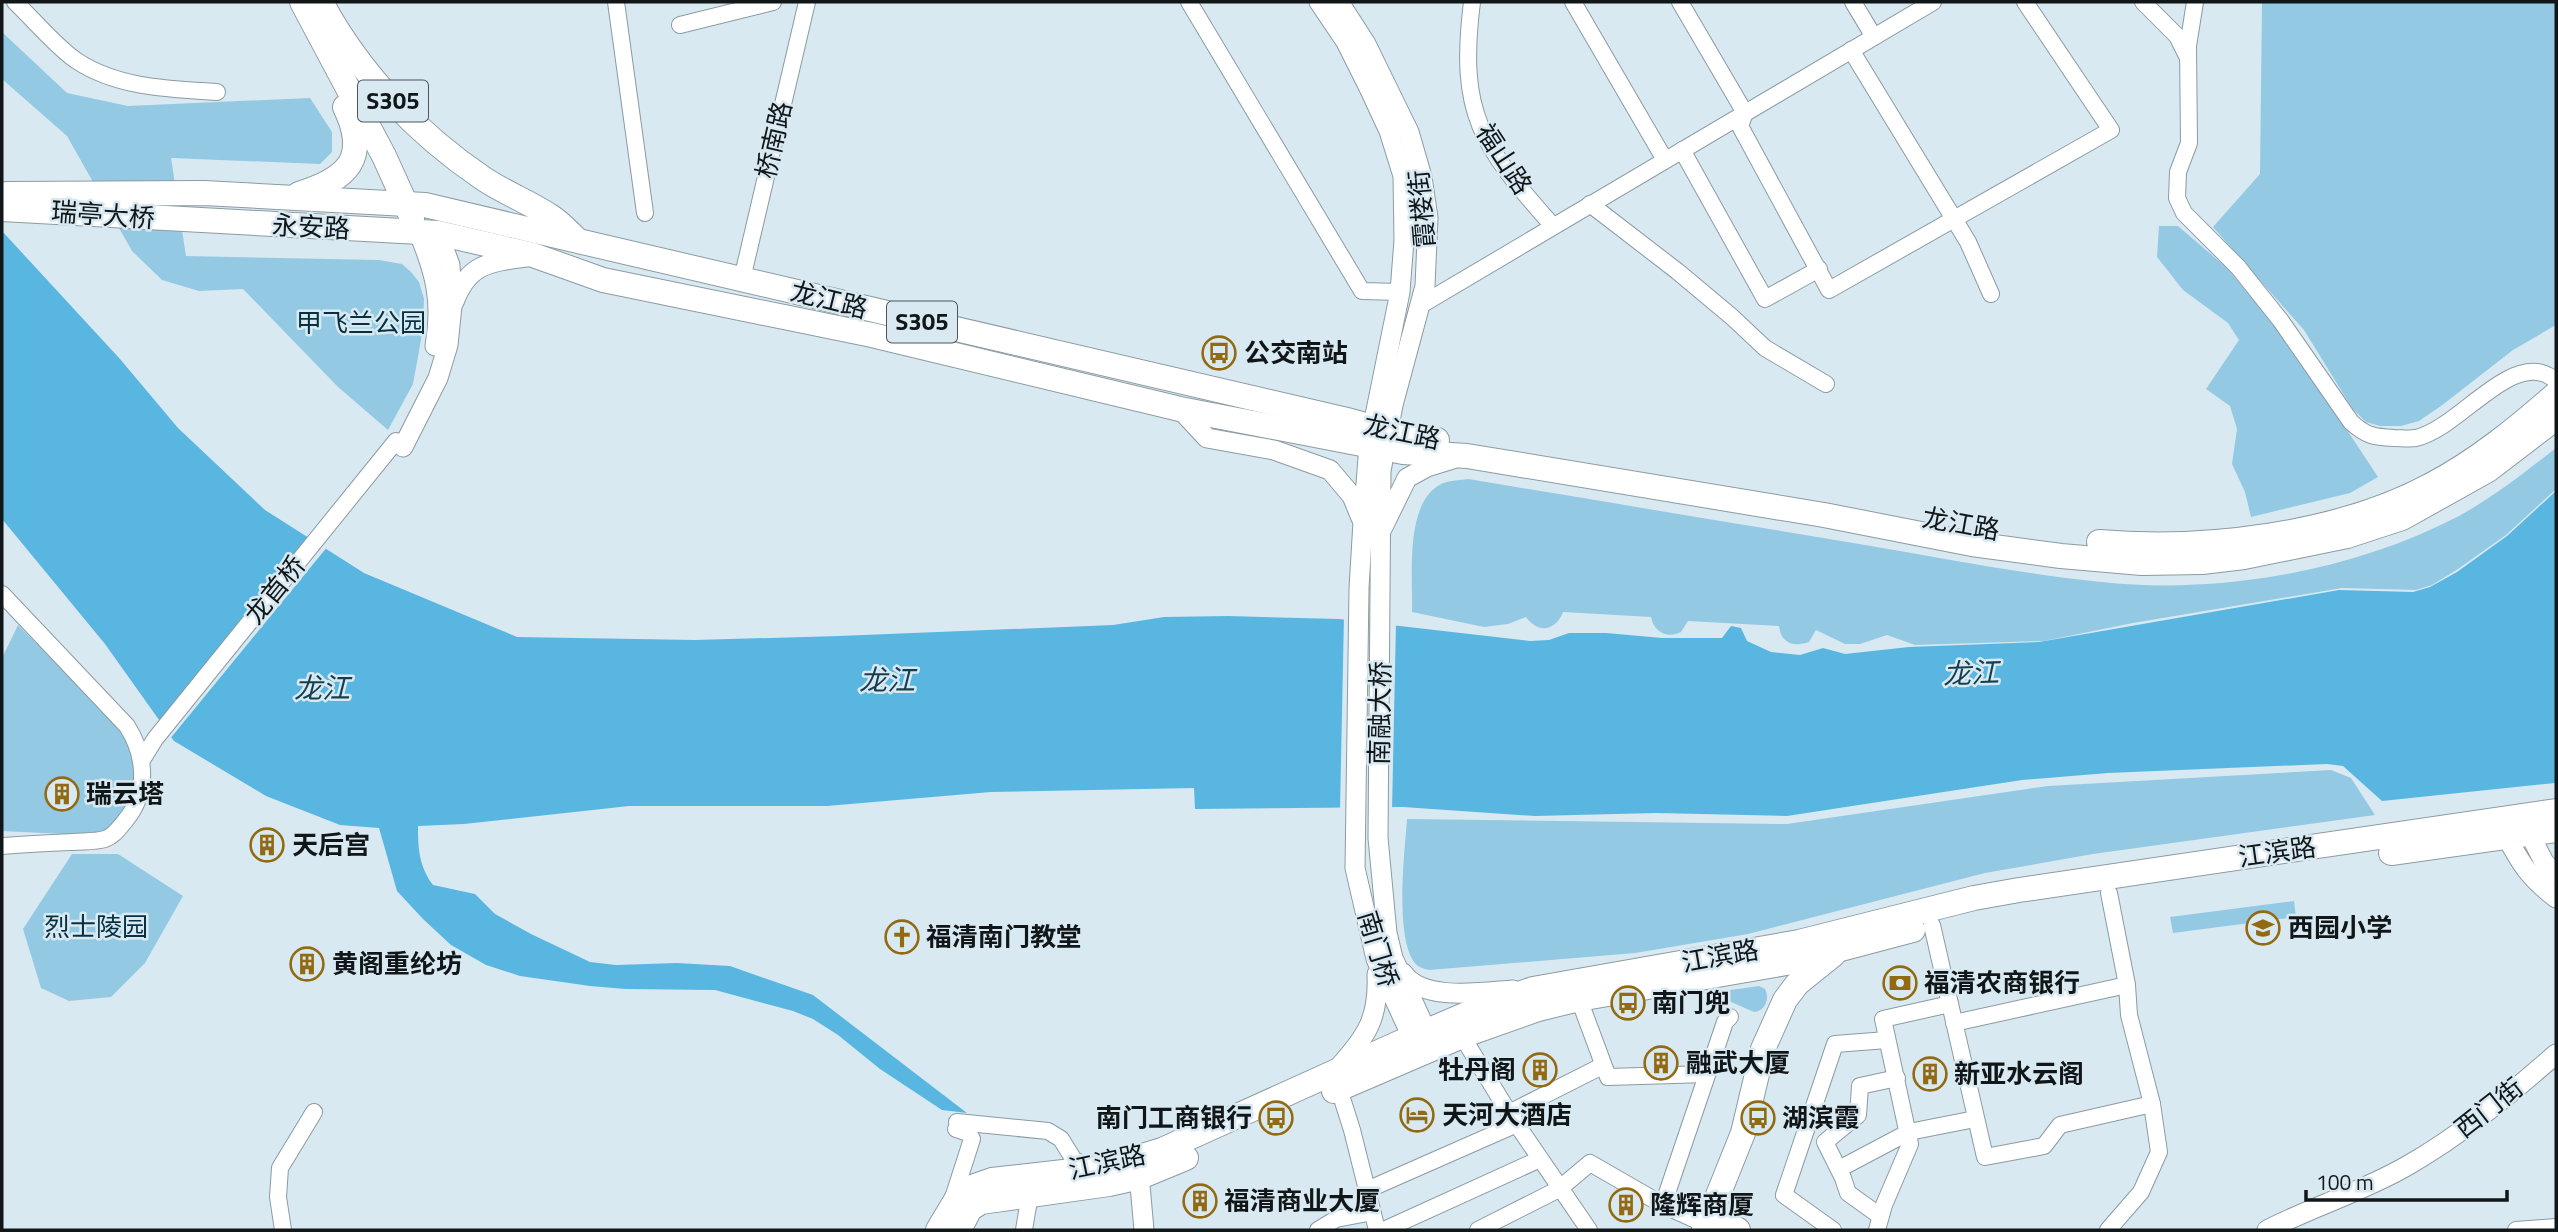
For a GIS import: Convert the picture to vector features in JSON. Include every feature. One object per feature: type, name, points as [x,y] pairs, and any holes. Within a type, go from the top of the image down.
[{"type":"main road","name":"S305","points":[[302,2],[384,156],[415,205]]},
{"type":"main road","name":"龙江路","points":[[321,2],[339,35],[386,94],[421,129],[486,180],[552,216],[579,241],[742,279],[1378,438],[1403,453],[1467,456],[2026,551],[2142,562],[2202,562],[2301,547],[2402,518],[2488,470],[2556,418]]},
{"type":"main road","points":[[339,35],[428,232]]},
{"type":"main road","points":[[286,198],[327,185],[342,174],[352,161],[356,145],[353,122],[340,96],[338,69]]},
{"type":"main road","name":"永安路","points":[[204,193],[415,205],[579,241]]},
{"type":"main road","name":"瑞亭大桥","points":[[2,194],[204,193]]},
{"type":"main road","name":"瑞亭大桥","points":[[2,209],[204,222]]},
{"type":"main road","name":"永安路","points":[[204,222],[428,232],[533,256]]},
{"type":"main road","name":"龙江路","points":[[533,256],[603,280],[872,335],[1180,409],[1828,499],[1966,526],[2039,537],[2161,546],[2251,538],[2312,527],[2391,505],[2476,458],[2556,394]]},
{"type":"main road","name":"江滨路","points":[[948,1224],[981,1202],[1109,1184],[1138,1168],[1423,1043],[1490,1004],[1533,989],[1798,942],[1974,898],[2019,890],[2555,821]]},
{"type":"main road","name":"江滨路","points":[[1423,1043],[1462,1036],[1538,1009],[1579,999],[1792,962],[1988,912],[2513,827]]},
{"type":"main road","points":[[1738,1230],[1710,1225],[1744,1133],[1763,1049],[1785,1000],[1797,984],[1839,951]]},
{"type":"main road","name":"江滨路","points":[[948,1224],[959,1195],[992,1180],[1093,1169],[1138,1168]]},
{"type":"street","points":[[15,2],[76,61],[100,73],[154,88],[217,92]]},
{"type":"street","points":[[616,2],[645,213]]},
{"type":"street","points":[[680,25],[773,2]]},
{"type":"street","name":"桥南路","points":[[742,279],[807,2]]},
{"type":"street","points":[[1189,2],[1362,291],[1400,292]]},
{"type":"street","name":"霞楼街","points":[[1319,2],[1346,42],[1369,88],[1389,131],[1403,176],[1404,240],[1400,292],[1378,438]]},
{"type":"street","name":"霞楼街","points":[[1339,2],[1390,88],[1409,132],[1422,177],[1428,218],[1426,286],[1378,438]]},
{"type":"street","name":"福山路","points":[[1472,2],[1467,54],[1468,82],[1474,113],[1489,145],[1510,177],[1553,226]]},
{"type":"street","points":[[1573,2],[1665,160]]},
{"type":"street","points":[[1680,2],[1745,113],[1741,126],[1829,290],[2111,130],[2025,2]]},
{"type":"street","points":[[1853,2],[1874,37]]},
{"type":"street","points":[[1421,305],[1933,2]]},
{"type":"street","points":[[2143,2],[2177,36],[2189,60]]},
{"type":"street","points":[[2195,2],[2188,46],[2189,143],[2178,172],[2177,198],[2192,222],[2238,267],[2306,354],[2351,422],[2363,433],[2379,437],[2415,438],[2441,428],[2496,384],[2522,373],[2540,372],[2556,380]]},
{"type":"street","points":[[1851,50],[1968,242],[1991,294]]},
{"type":"street","points":[[1682,150],[1765,299],[1819,269]]},
{"type":"street","points":[[1590,204],[1732,317],[1765,348],[1826,384]]},
{"type":"street","points":[[399,444],[438,378],[448,345],[452,306],[450,265],[428,232]]},
{"type":"street","points":[[399,444],[428,372],[436,343],[437,288],[428,232]]},
{"type":"street","points":[[452,306],[465,278],[479,269],[496,261],[533,256]]},
{"type":"street","points":[[1180,409],[1207,438],[1274,450],[1330,470],[1352,496],[1363,522]]},
{"type":"street","points":[[1363,522],[1378,438]]},
{"type":"street","points":[[1378,438],[1380,533]]},
{"type":"street","name":"龙首桥","points":[[142,760],[399,444]]},
{"type":"street","points":[[1380,533],[1407,478],[1427,467],[1467,456]]},
{"type":"street","name":"南融大桥","points":[[1356,837],[1359,589],[1363,522]]},
{"type":"street","name":"南融大桥","points":[[1378,838],[1382,589],[1380,533]]},
{"type":"street","points":[[2,594],[127,726],[138,743],[142,760],[141,796],[132,812],[114,834],[106,839],[2,846]]},
{"type":"street","points":[[2513,827],[2556,876]]},
{"type":"street","points":[[2513,827],[2529,876],[2556,898]]},
{"type":"street","name":"南门桥","points":[[1356,837],[1355,867],[1384,958],[1423,1043]]},
{"type":"street","name":"南门桥","points":[[1378,838],[1387,933],[1384,958]]},
{"type":"street","points":[[2108,1230],[2141,1192],[2159,1152],[2152,1104],[2129,1015],[2127,985],[2109,893]]},
{"type":"street","points":[[1932,925],[1984,1157],[2044,1146],[2060,1125],[2152,1104]]},
{"type":"street","points":[[1384,958],[1409,982],[1433,991],[1533,989]]},
{"type":"street","points":[[1377,1230],[1335,1082],[1373,1018],[1384,958]]},
{"type":"street","points":[[1954,1023],[2127,985]]},
{"type":"street","points":[[1579,999],[1608,1077],[1707,1074]]},
{"type":"street","points":[[1897,1078],[1860,1086],[1858,1115],[1825,1142],[1848,1193],[1878,1223],[1910,1144],[1909,1132],[1897,1078],[1887,1040],[1883,1019],[1950,1004]]},
{"type":"street","points":[[1664,1205],[1725,1022],[1730,1017]]},
{"type":"street","points":[[1462,1036],[1513,1119],[1588,1230]]},
{"type":"street","points":[[1833,1230],[1784,1195],[1835,1044],[1887,1040]]},
{"type":"street","name":"西门街","points":[[2267,1230],[2404,1168],[2511,1093],[2556,1054]]},
{"type":"street","points":[[1367,1190],[1513,1119],[1602,1066]]},
{"type":"street","points":[[284,1230],[278,1197],[280,1168],[314,1112]]},
{"type":"street","points":[[1839,1169],[1909,1132],[1975,1119]]},
{"type":"street","points":[[948,1224],[971,1139],[968,1133],[957,1126],[1048,1131],[1061,1139],[1073,1160],[1093,1169]]},
{"type":"street","points":[[1384,1230],[1539,1159]]},
{"type":"street","points":[[1487,1228],[1559,1189],[1590,1163],[1664,1205],[1710,1225]]},
{"type":"street","points":[[1138,1168],[1144,1230]]},
{"type":"street","points":[[1024,1230],[1030,1194]]},
{"type":"street","points":[[1318,1230],[1336,1219],[1373,1212]]},
{"type":"street","points":[[2516,1230],[2556,1227]]},
{"type":"green space","points":[[2262,2],[2556,2],[2556,325],[2513,350],[2419,421],[2401,426],[2380,426],[2366,422],[2352,408],[2304,330],[2213,227],[2260,174]]},
{"type":"green space","name":"甲飞兰公园","points":[[2,32],[67,93],[128,106],[310,98],[332,132],[332,152],[320,164],[171,158],[186,256],[379,260],[402,264],[419,282],[424,299],[423,329],[413,384],[388,430],[338,387],[243,289],[199,291],[162,280],[132,251],[67,136],[2,79]]},
{"type":"green space","points":[[2159,226],[2178,226],[2227,268],[2291,345],[2378,477],[2350,493],[2251,517],[2245,492],[2232,464],[2237,429],[2230,406],[2206,389],[2239,340],[2228,323],[2183,290],[2157,257]]},
{"type":"green space","points":[[2556,448],[2556,489],[2506,535],[2432,585],[2416,590],[2342,588],[2133,623],[2044,641],[1915,645],[1887,635],[1860,644],[1845,644],[1816,630],[1809,642],[1793,644],[1782,637],[1779,626],[1688,621],[1681,632],[1671,635],[1658,630],[1651,617],[1563,612],[1556,623],[1546,628],[1536,626],[1526,617],[1508,624],[1484,627],[1412,612],[1413,542],[1421,507],[1429,494],[1441,484],[1457,480],[1468,479],[2041,575],[2146,585],[2192,585],[2284,574],[2330,564],[2418,535],[2472,509]]},
{"type":"green space","points":[[18,625],[120,727],[136,755],[137,796],[104,836],[2,831],[2,658]]},
{"type":"green space","points":[[2331,770],[2351,778],[2375,815],[2093,854],[1985,873],[1748,934],[1635,953],[1429,970],[1418,966],[1410,955],[1405,939],[1402,896],[1407,819],[1787,824],[2048,786]]},
{"type":"green space","name":"烈士陵园","points":[[72,854],[118,854],[183,896],[145,963],[111,997],[69,1001],[41,988],[23,929]]},
{"type":"green space","points":[[2294,901],[2296,917],[2173,933],[2170,917]]},
{"type":"green space","points":[[1759,986],[1765,989],[1766,1004],[1754,1012],[1722,998],[1721,995],[1724,991]]},
{"type":"water","name":"龙江","points":[[2,231],[120,359],[178,428],[265,510],[364,573],[517,637],[695,640],[839,636],[1113,625],[1164,617],[1228,616],[1339,619],[1530,641],[1549,640],[1569,633],[1722,638],[1731,626],[1741,628],[1747,641],[1771,652],[1800,655],[1823,648],[1845,654],[1909,647],[2039,642],[2339,590],[2413,592],[2430,587],[2457,572],[2507,536],[2556,491],[2556,785],[2382,801],[2343,766],[2327,764],[2108,773],[2022,780],[1787,816],[1656,813],[1535,816],[1403,807],[1195,809],[1194,788],[991,792],[827,806],[629,806],[464,824],[418,826],[420,857],[433,885],[475,894],[495,914],[590,962],[616,965],[677,963],[730,966],[813,995],[967,1113],[942,1110],[880,1069],[838,1035],[813,1019],[793,1011],[715,990],[590,986],[520,976],[486,965],[451,945],[397,891],[379,828],[340,825],[266,796],[174,741],[105,644],[2,519]]},
{"type":"pier","points":[[313,536],[328,546],[169,740],[158,725]]},
{"type":"pier","points":[[1344,616],[1396,622],[1392,811],[1340,811]]},
{"type":"place","name":"公交南站","points":[[1219,353]]},
{"type":"place","name":"瑞云塔","points":[[62,794]]},
{"type":"place","name":"天后宫","points":[[267,845]]},
{"type":"place","name":"西园小学","points":[[2263,928]]},
{"type":"place","name":"福清南门教堂","points":[[902,937]]},
{"type":"place","name":"黄阁重纶坊","points":[[307,964]]},
{"type":"place","name":"福清农商银行","points":[[1900,983]]},
{"type":"place","name":"南门兜","points":[[1628,1003]]},
{"type":"place","name":"融武大厦","points":[[1661,1063]]},
{"type":"place","name":"牡丹阁","points":[[1540,1070]]},
{"type":"place","name":"新亚水云阁","points":[[1930,1074]]},
{"type":"place","name":"天河大酒店","points":[[1417,1115]]},
{"type":"place","name":"南门工商银行","points":[[1276,1118]]},
{"type":"place","name":"湖滨霞","points":[[1758,1118]]},
{"type":"place","name":"福清商业大厦","points":[[1200,1201]]},
{"type":"place","name":"隆辉商厦","points":[[1626,1205]]}]
